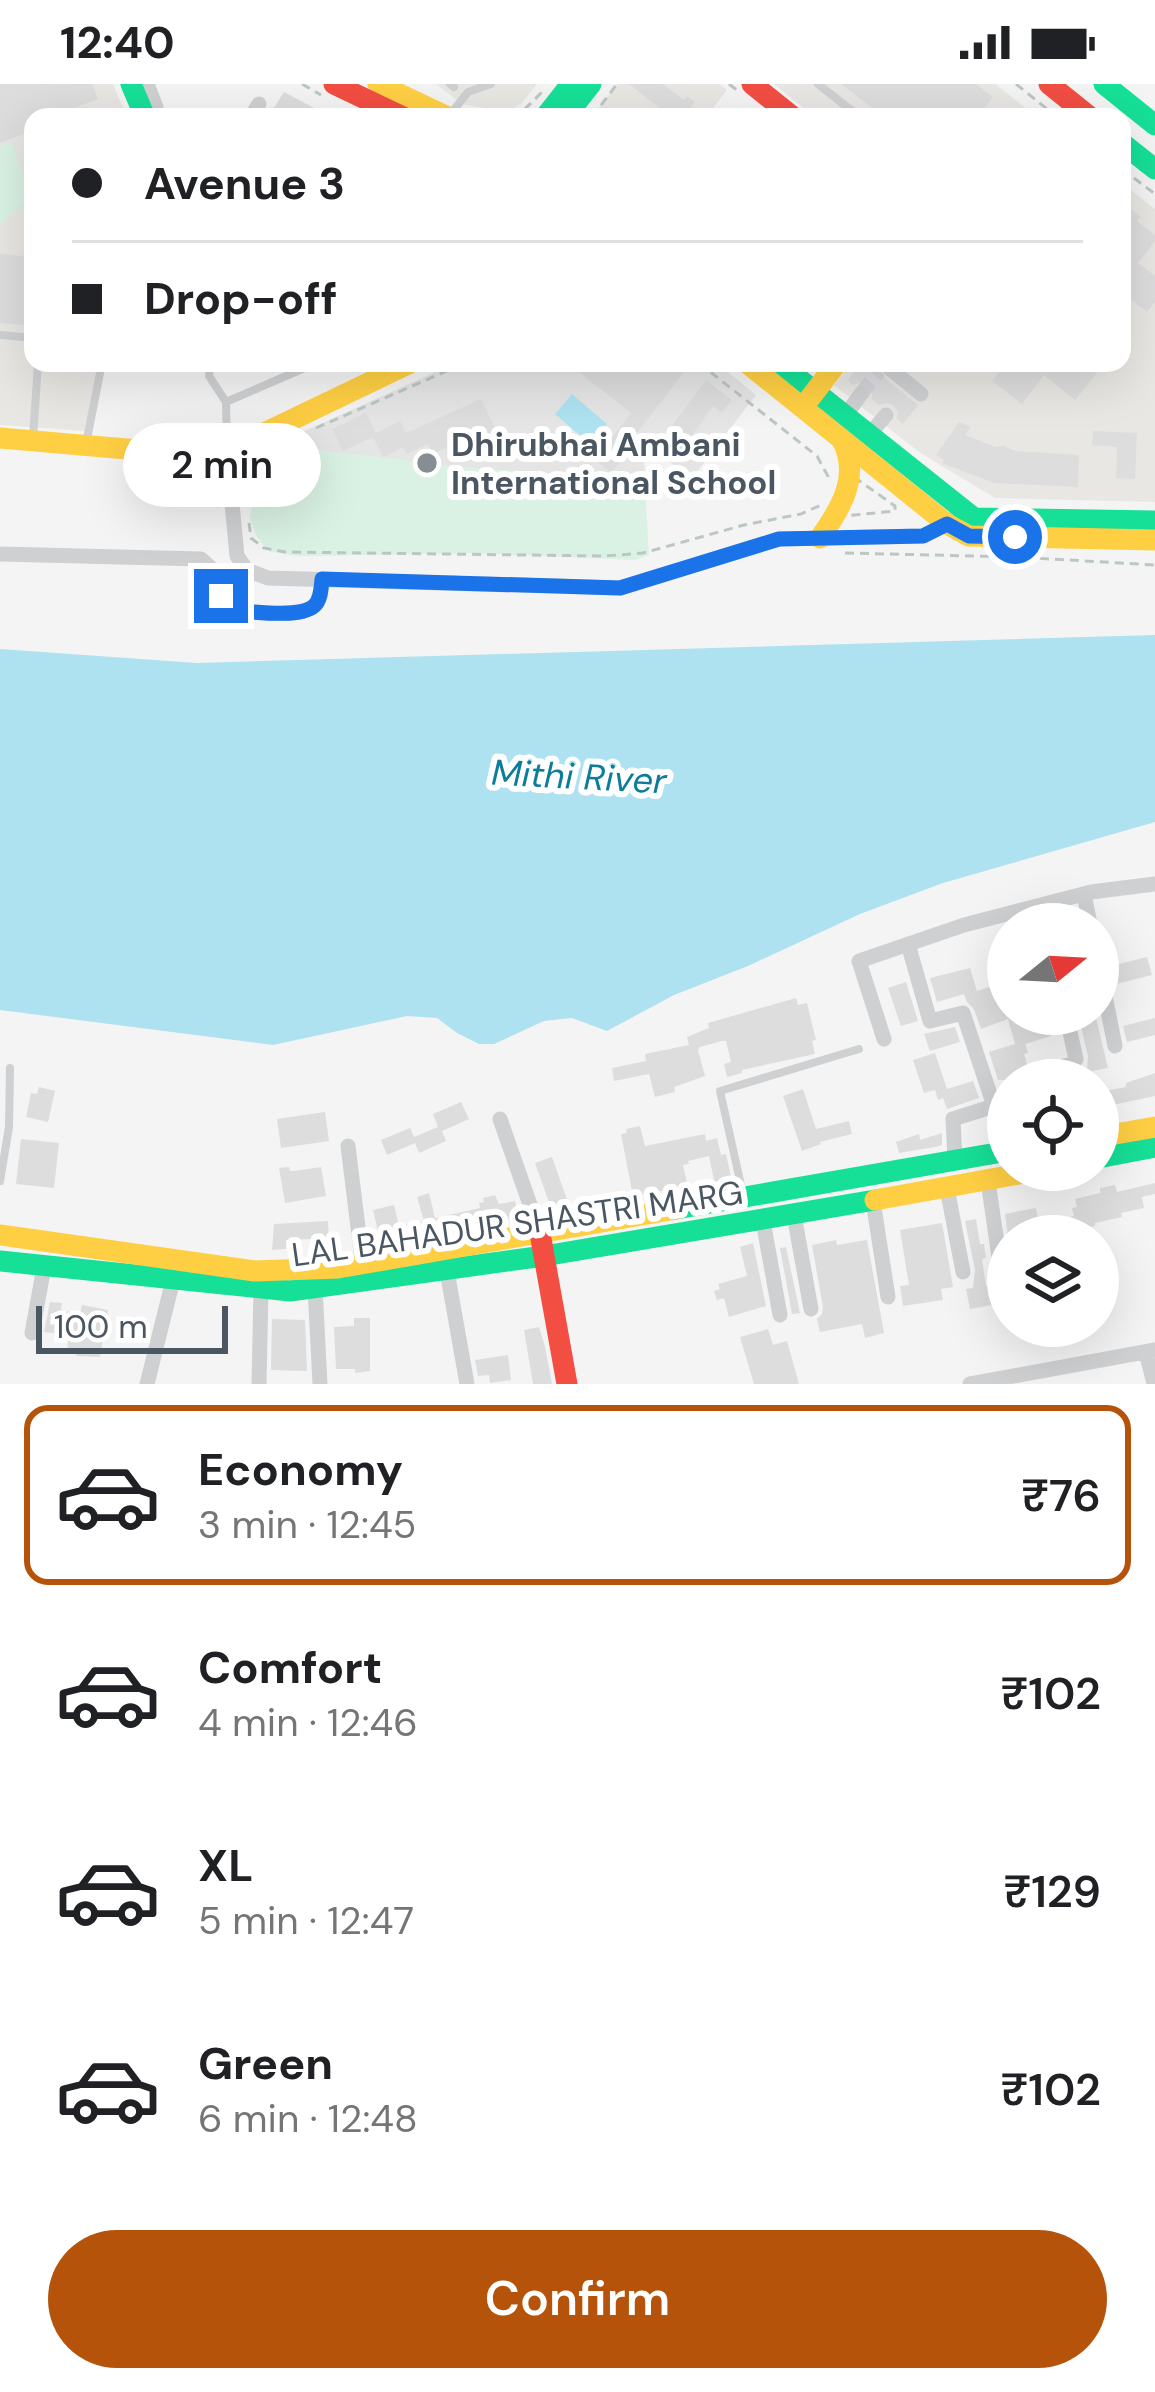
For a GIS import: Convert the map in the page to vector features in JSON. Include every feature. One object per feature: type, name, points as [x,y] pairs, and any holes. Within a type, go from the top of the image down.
[{"type":"main road","points":[[378,84],[429,108]]},
{"type":"main road","points":[[572,108],[591,84]]},
{"type":"main road","points":[[1049,84],[1079,108]]},
{"type":"main road","points":[[1104,84],[1155,125]]},
{"type":"main road","points":[[1120,84],[1155,112]]},
{"type":"main road","points":[[338,85],[385,108]]},
{"type":"main road","points":[[761,87],[784,108]]},
{"type":"main road","points":[[1131,149],[1155,169]]},
{"type":"main road","points":[[0,438],[207,456],[391,372]]},
{"type":"main road","points":[[762,372],[809,399],[954,517],[1155,521]]},
{"type":"main road","points":[[786,372],[809,399]]},
{"type":"main road","points":[[809,399],[831,372]]},
{"type":"main road","points":[[843,427],[869,435],[969,536],[1155,540]]},
{"type":"main road","points":[[820,538],[842,503],[849,481],[851,460],[843,427]]},
{"type":"main road","points":[[1119,1133],[1155,1127]]},
{"type":"main road","points":[[1119,1155],[1155,1147]]},
{"type":"main road","name":"LAL BAHADUR SHASTRI MARG","points":[[0,1261],[290,1291],[540,1233],[987,1154]]},
{"type":"main road","points":[[959,1159],[980,1183]]},
{"type":"main road","name":"LAL BAHADUR SHASTRI MARG","points":[[0,1235],[255,1271],[447,1271],[987,1182]]},
{"type":"main road","points":[[540,1233],[567,1384]]},
{"type":"street","points":[[890,372],[921,394]]},
{"type":"street","points":[[843,427],[861,394]]},
{"type":"street","points":[[869,435],[886,415]]},
{"type":"street","points":[[226,451],[237,556],[247,570],[268,578],[620,588],[779,539],[923,536],[954,517]]},
{"type":"street","points":[[0,554],[201,559],[211,568],[228,610],[296,613],[310,609],[319,602],[322,579]]},
{"type":"street","points":[[1048,903],[1155,884]]},
{"type":"street","points":[[1084,894],[1086,903]]},
{"type":"street","points":[[884,1039],[859,961],[987,919]]},
{"type":"street","points":[[908,944],[930,1022],[963,1013],[994,1106],[953,1119],[959,1159]]},
{"type":"street","points":[[1113,1035],[1115,1046]]},
{"type":"street","points":[[500,1119],[540,1233]]},
{"type":"street","points":[[348,1146],[364,1273]]},
{"type":"street","points":[[980,1183],[988,1215]]},
{"type":"street","points":[[947,1188],[962,1272]]},
{"type":"street","points":[[873,1201],[888,1297]]},
{"type":"street","points":[[794,1215],[811,1309]]},
{"type":"street","points":[[763,1220],[780,1316]]},
{"type":"street","points":[[32,1333],[44,1267]]},
{"type":"street","points":[[447,1271],[466,1384]]},
{"type":"street","points":[[146,1384],[172,1280]]},
{"type":"street","points":[[315,1288],[320,1384]]},
{"type":"street","points":[[260,1384],[261,1289]]},
{"type":"street","points":[[970,1384],[1068,1376],[1150,1351],[1154,1384]]},
{"type":"lane","points":[[455,108],[468,92],[491,84]]},
{"type":"lane","points":[[818,84],[849,108]]},
{"type":"lane","points":[[32,440],[37,372]]},
{"type":"lane","points":[[86,446],[100,372]]},
{"type":"lane","points":[[210,372],[226,402],[226,451]]},
{"type":"lane","points":[[226,402],[295,372]]},
{"type":"lane","points":[[744,1198],[720,1091],[859,1048]]},
{"type":"lane","points":[[0,1181],[9,1127],[10,1068]]},
{"type":"path","points":[[599,108],[617,84]]},
{"type":"path","points":[[1016,84],[1046,108]]},
{"type":"path","points":[[528,108],[559,86]]},
{"type":"path","points":[[1131,176],[1155,194]]},
{"type":"path","points":[[304,433],[444,372]]},
{"type":"path","points":[[268,450],[256,471],[247,505],[251,538],[264,548],[285,553],[643,553],[820,506],[829,494],[830,480],[818,456],[711,372]]},
{"type":"path","points":[[203,476],[213,490],[219,520]]},
{"type":"path","points":[[854,476],[860,479],[895,506],[895,511],[844,516],[854,476]]},
{"type":"path","points":[[843,553],[1155,565]]},
{"type":"shaded area","points":[[0,84],[113,84],[123,108],[24,108],[24,372],[96,372],[86,431],[0,425]]},
{"type":"shaded area","points":[[436,84],[537,84],[513,108],[462,104]]},
{"type":"shaded area","points":[[618,84],[719,84],[727,90],[713,108],[598,108]]},
{"type":"shaded area","points":[[774,84],[995,84],[1026,108],[804,108]]},
{"type":"shaded area","points":[[1131,190],[1155,209],[1155,502],[995,498],[919,452],[834,385],[845,372],[1131,372]]},
{"type":"shaded area","name":"Dhirubhai Ambani International School","points":[[435,372],[728,372],[756,395],[693,477],[644,446],[645,486],[587,487],[589,557],[473,553],[298,556],[269,551],[257,537],[250,517],[263,459],[276,445]]},
{"type":"green space","points":[[12,142],[24,177],[24,204],[0,225],[0,146]]},
{"type":"green space","name":"Dhirubhai Ambani International School","points":[[276,445],[482,469],[586,475],[587,487],[645,486],[649,555],[635,560],[473,553],[298,556],[269,551],[257,537],[250,517],[263,459]]},
{"type":"water","points":[[572,394],[607,424],[590,444],[555,414]]},
{"type":"water","name":"Mithi River","points":[[1155,635],[1155,822],[943,883],[860,914],[674,995],[607,1031],[572,1018],[544,1021],[494,1044],[479,1044],[437,1018],[407,1016],[273,1045],[0,1010],[0,649],[197,663]]},
{"type":"building","points":[[0,84],[92,84],[98,99],[74,108],[24,108],[24,134],[0,143]]},
{"type":"building","points":[[629,84],[663,84],[684,100],[687,96],[695,102],[690,108],[660,108]]},
{"type":"building","points":[[841,84],[976,84],[993,97],[985,108],[872,108]]},
{"type":"building","points":[[284,92],[314,108],[274,108]]},
{"type":"building","points":[[1131,209],[1141,217],[1137,221],[1155,235],[1138,263],[1155,276],[1155,302],[1147,312],[1131,299]]},
{"type":"building","points":[[0,254],[24,256],[24,325],[0,323]]},
{"type":"building","points":[[579,372],[684,372],[611,473],[595,460],[631,413]]},
{"type":"building","points":[[854,372],[877,372],[918,405],[903,424],[893,405],[879,405],[872,399],[869,385],[847,380]]},
{"type":"building","points":[[999,372],[1097,373],[1075,400],[1044,375],[1022,404],[992,381]]},
{"type":"building","points":[[706,380],[732,400],[722,413],[713,406],[690,438],[701,447],[692,459],[663,438]]},
{"type":"building","points":[[481,399],[498,434],[449,455],[446,448],[433,454],[428,444],[407,454],[403,447],[383,457],[373,437],[343,451],[332,429],[366,413],[376,433],[400,421],[406,433]]},
{"type":"building","points":[[959,422],[971,427],[965,435],[995,447],[1079,455],[1078,487],[994,483],[942,463],[936,455]]},
{"type":"building","points":[[1093,431],[1137,433],[1135,479],[1116,478],[1117,447],[1092,445]]},
{"type":"building","points":[[1147,957],[1152,975],[1119,983],[1119,964]]},
{"type":"building","points":[[970,968],[977,991],[987,988],[987,1027],[981,1029],[964,994],[937,1002],[930,978]]},
{"type":"building","points":[[906,982],[918,1021],[901,1026],[888,988]]},
{"type":"building","points":[[796,998],[798,1005],[807,1003],[815,1054],[727,1077],[724,1064],[731,1062],[726,1041],[722,1041],[700,1047],[705,1076],[674,1087],[675,1092],[655,1097],[649,1074],[614,1081],[612,1068],[646,1061],[645,1054],[689,1045],[687,1037],[709,1028],[708,1023]]},
{"type":"building","points":[[1155,1018],[1155,1035],[1127,1042],[1123,1026]]},
{"type":"building","points":[[955,1027],[960,1042],[930,1051],[924,1034]]},
{"type":"building","points":[[1012,1035],[1051,1036],[1025,1044],[1026,1059],[991,1059],[989,1052],[1015,1044]]},
{"type":"building","points":[[1083,1035],[1100,1035],[1106,1059],[1088,1056]]},
{"type":"building","points":[[935,1053],[947,1089],[973,1081],[979,1098],[947,1109],[935,1090],[924,1093],[913,1060]]},
{"type":"building","points":[[1155,1073],[1155,1096],[1119,1104],[1119,1088]]},
{"type":"building","points":[[39,1087],[55,1091],[48,1122],[26,1117],[31,1093],[37,1094]]},
{"type":"building","points":[[803,1089],[816,1129],[849,1121],[852,1134],[802,1151],[783,1096]]},
{"type":"building","points":[[461,1102],[469,1119],[442,1131],[446,1141],[419,1153],[415,1143],[387,1155],[381,1140],[410,1128],[414,1137],[438,1127],[433,1114]]},
{"type":"building","points":[[325,1112],[329,1141],[281,1148],[277,1119]]},
{"type":"building","points":[[640,1126],[645,1146],[705,1134],[706,1141],[717,1138],[732,1181],[715,1185],[709,1156],[683,1165],[688,1187],[633,1196],[621,1134]]},
{"type":"building","points":[[942,1133],[942,1145],[899,1153],[896,1142]]},
{"type":"building","points":[[21,1139],[59,1143],[54,1188],[16,1184]]},
{"type":"building","points":[[552,1157],[569,1205],[552,1211],[535,1163]]},
{"type":"building","points":[[321,1167],[326,1196],[285,1203],[279,1168],[294,1171]]},
{"type":"building","points":[[1155,1183],[1155,1194],[1142,1197],[1144,1208],[1121,1213],[1122,1217],[1074,1215],[1075,1199],[1100,1191]]},
{"type":"building","points":[[429,1193],[435,1218],[480,1208],[483,1198],[495,1195],[499,1204],[515,1201],[519,1218],[381,1244],[373,1210],[394,1205],[399,1226],[424,1221],[417,1197]]},
{"type":"building","points":[[1036,1208],[1037,1215],[1005,1215]]},
{"type":"building","points":[[976,1219],[986,1258],[982,1259],[987,1306],[970,1309],[966,1289],[973,1288],[975,1270],[965,1221]]},
{"type":"building","points":[[328,1221],[329,1248],[312,1248],[312,1239],[286,1240],[286,1249],[272,1250],[274,1224]]},
{"type":"building","points":[[942,1223],[953,1287],[941,1289],[943,1300],[903,1306],[900,1286],[909,1285],[900,1230]]},
{"type":"building","points":[[836,1240],[837,1245],[867,1240],[884,1333],[865,1338],[862,1324],[820,1332],[817,1319],[823,1307],[812,1245]]},
{"type":"building","points":[[753,1243],[766,1306],[729,1317],[724,1298],[717,1300],[714,1291],[720,1289],[718,1284],[747,1276],[740,1247]]},
{"type":"building","points":[[786,1247],[800,1313],[792,1314],[780,1248]]},
{"type":"building","points":[[50,1302],[80,1314],[82,1305],[108,1310],[100,1357],[76,1356],[67,1351],[69,1335],[44,1332]]},
{"type":"building","points":[[354,1318],[370,1318],[370,1371],[336,1369],[334,1327],[354,1326]]},
{"type":"building","points":[[272,1319],[305,1320],[307,1371],[271,1370]]},
{"type":"building","points":[[539,1327],[552,1384],[533,1384],[524,1330]]},
{"type":"building","points":[[768,1329],[773,1345],[787,1341],[799,1384],[754,1384],[740,1337]]},
{"type":"building","points":[[508,1355],[511,1380],[490,1383],[489,1375],[478,1376],[475,1360]]},
{"type":"tunnel","points":[[861,394],[878,372]]},
{"type":"traffic: fast","points":[[131,84],[141,108]]},
{"type":"traffic: fast","points":[[552,108],[571,84]]},
{"type":"traffic: fast","points":[[572,108],[591,84]]},
{"type":"traffic: fast","points":[[1104,84],[1155,125]]},
{"type":"traffic: fast","points":[[1131,150],[1155,169]]},
{"type":"traffic: fast","points":[[790,372],[974,518],[1155,521]]},
{"type":"traffic: fast","points":[[1119,1154],[1155,1147]]},
{"type":"traffic: fast","points":[[676,1209],[987,1155]]},
{"type":"traffic: fast","points":[[0,1261],[290,1291],[544,1256],[875,1200]]},
{"type":"traffic: slow","points":[[378,84],[429,108]]},
{"type":"traffic: slow","points":[[0,438],[207,456],[227,451],[391,372]]},
{"type":"traffic: slow","points":[[758,372],[947,524],[969,536],[1155,540]]},
{"type":"traffic: slow","points":[[807,402],[830,372]]},
{"type":"traffic: slow","points":[[820,538],[849,479],[842,440]]},
{"type":"traffic: slow","points":[[1119,1133],[1155,1127]]},
{"type":"traffic: slow","points":[[875,1200],[987,1180]]},
{"type":"traffic: slow","points":[[0,1235],[255,1271],[338,1268],[676,1209]]},
{"type":"traffic: jam","points":[[334,84],[384,108]]},
{"type":"traffic: jam","points":[[752,84],[782,108]]},
{"type":"traffic: jam","points":[[1049,84],[1079,108]]},
{"type":"traffic: jam","points":[[541,1239],[567,1384]]},
{"type":"place","name":"Dhirubhai Ambani International School","points":[[427,463]]},
{"type":"route","points":[[221,596],[228,610],[296,613],[319,602],[322,579],[620,588],[779,539],[923,536],[947,524],[969,536],[1015,537]]}]
